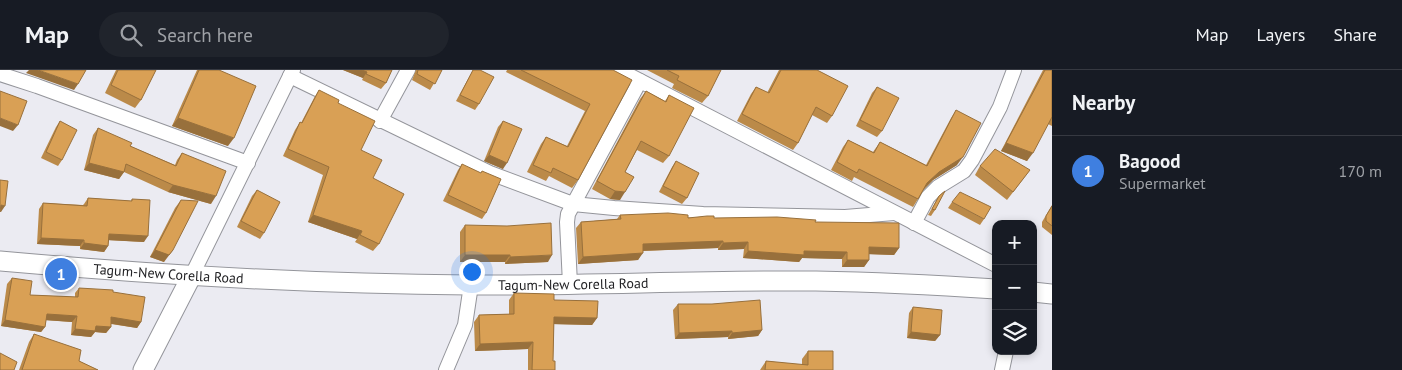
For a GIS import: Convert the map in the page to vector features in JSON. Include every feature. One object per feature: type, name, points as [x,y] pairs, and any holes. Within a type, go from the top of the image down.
[{"type":"main road","name":"Tagum-New Corella Road","points":[[0,261],[275,281],[471,285],[816,281],[992,289]]},
{"type":"main road","points":[[143,370],[192,275]]},
{"type":"street","points":[[380,121],[408,70]]},
{"type":"street","points":[[619,70],[992,263]]},
{"type":"street","points":[[914,223],[928,197],[938,187],[964,171],[972,160],[1000,107],[1014,70]]},
{"type":"street","points":[[192,275],[291,73],[380,121],[490,174],[573,204],[703,214],[845,217],[894,213]]},
{"type":"street","points":[[0,74],[248,163]]},
{"type":"street","points":[[570,284],[567,222],[573,204],[640,81]]},
{"type":"street","points":[[446,370],[465,326],[471,285]]},
{"type":"street","points":[[1002,370],[1005,355]]},
{"type":"building","points":[[38,70],[86,70],[78,84]]},
{"type":"building","points":[[118,70],[156,70],[141,100],[111,85]]},
{"type":"building","points":[[199,70],[219,70],[256,86],[234,138],[178,118]]},
{"type":"building","points":[[362,70],[392,70],[386,83],[366,74],[367,72]]},
{"type":"building","points":[[418,70],[442,70],[435,84],[417,74]]},
{"type":"building","points":[[473,70],[480,70],[494,77],[479,104],[460,95]]},
{"type":"building","points":[[521,70],[613,70],[632,80],[578,180],[553,168],[551,173],[533,165],[546,137],[568,147],[590,104]]},
{"type":"building","points":[[667,70],[721,70],[708,96],[677,80],[679,76]]},
{"type":"building","points":[[781,70],[817,70],[848,86],[832,116],[816,107],[798,143],[742,114],[756,87],[769,93]]},
{"type":"building","points":[[1045,70],[1052,70],[1052,117],[1033,153],[1006,143]]},
{"type":"building","points":[[877,87],[899,98],[882,131],[860,120]]},
{"type":"building","points":[[319,90],[339,100],[338,103],[375,121],[361,150],[382,160],[373,178],[404,194],[379,244],[360,235],[362,231],[313,215],[329,167],[288,149],[300,122],[302,123]]},
{"type":"building","points":[[0,91],[27,101],[18,125],[0,118]]},
{"type":"building","points":[[646,91],[666,102],[669,95],[694,108],[669,156],[641,141],[625,172],[634,177],[625,192],[615,191],[597,181]]},
{"type":"building","points":[[956,110],[981,123],[963,157],[939,172],[927,183],[918,199],[859,169],[857,173],[837,162],[848,140],[874,153],[880,142],[927,166]]},
{"type":"building","points":[[60,121],[77,130],[62,160],[46,152]]},
{"type":"building","points":[[503,121],[522,129],[507,163],[489,155]]},
{"type":"building","points":[[98,128],[132,143],[130,146],[176,166],[182,153],[226,171],[216,196],[173,185],[126,164],[124,172],[89,163]]},
{"type":"building","points":[[995,149],[1030,170],[1013,192],[980,166]]},
{"type":"building","points":[[676,161],[699,173],[687,198],[663,186]]},
{"type":"building","points":[[462,164],[481,173],[482,171],[501,179],[486,213],[448,195]]},
{"type":"building","points":[[0,180],[8,181],[5,206],[1,205],[0,211]]},
{"type":"building","points":[[257,190],[280,202],[264,233],[241,221]]},
{"type":"building","points":[[945,191],[935,210],[932,209],[939,196]]},
{"type":"building","points":[[960,192],[991,207],[984,219],[952,202]]},
{"type":"building","points":[[88,198],[132,201],[132,199],[150,200],[148,236],[109,234],[108,246],[84,243],[84,240],[41,238],[43,203],[87,206]]},
{"type":"building","points":[[181,200],[198,201],[169,255],[155,250]]},
{"type":"building","points":[[1052,206],[1052,226],[1046,221],[1046,216]]},
{"type":"building","points":[[668,213],[688,215],[688,218],[707,216],[714,216],[714,218],[777,217],[816,220],[815,222],[899,223],[899,248],[869,247],[869,260],[847,260],[847,252],[804,251],[804,255],[748,251],[748,242],[723,243],[723,241],[643,244],[643,253],[583,257],[581,222],[621,219],[620,215]]},
{"type":"building","points":[[551,223],[552,255],[510,257],[510,255],[465,255],[465,225],[507,226]]},
{"type":"building","points":[[12,278],[32,281],[30,295],[78,297],[79,288],[113,290],[113,292],[145,297],[141,322],[111,317],[111,327],[96,326],[95,331],[75,329],[77,316],[47,314],[45,327],[5,320]]},
{"type":"building","points":[[514,293],[554,294],[554,300],[598,301],[597,318],[554,317],[553,361],[555,361],[555,370],[532,370],[533,342],[480,344],[479,315],[514,314]]},
{"type":"building","points":[[760,300],[762,330],[732,333],[732,331],[679,333],[678,304],[712,304]]},
{"type":"building","points":[[913,307],[942,310],[940,335],[911,332]]},
{"type":"building","points":[[34,334],[81,350],[79,361],[98,370],[22,370]]},
{"type":"building","points":[[808,351],[833,351],[833,370],[765,370],[766,361],[808,365]]},
{"type":"building","points":[[0,353],[17,362],[14,370],[0,370]]},
{"type":"place","name":"Bagood","points":[[61,274]]}]
